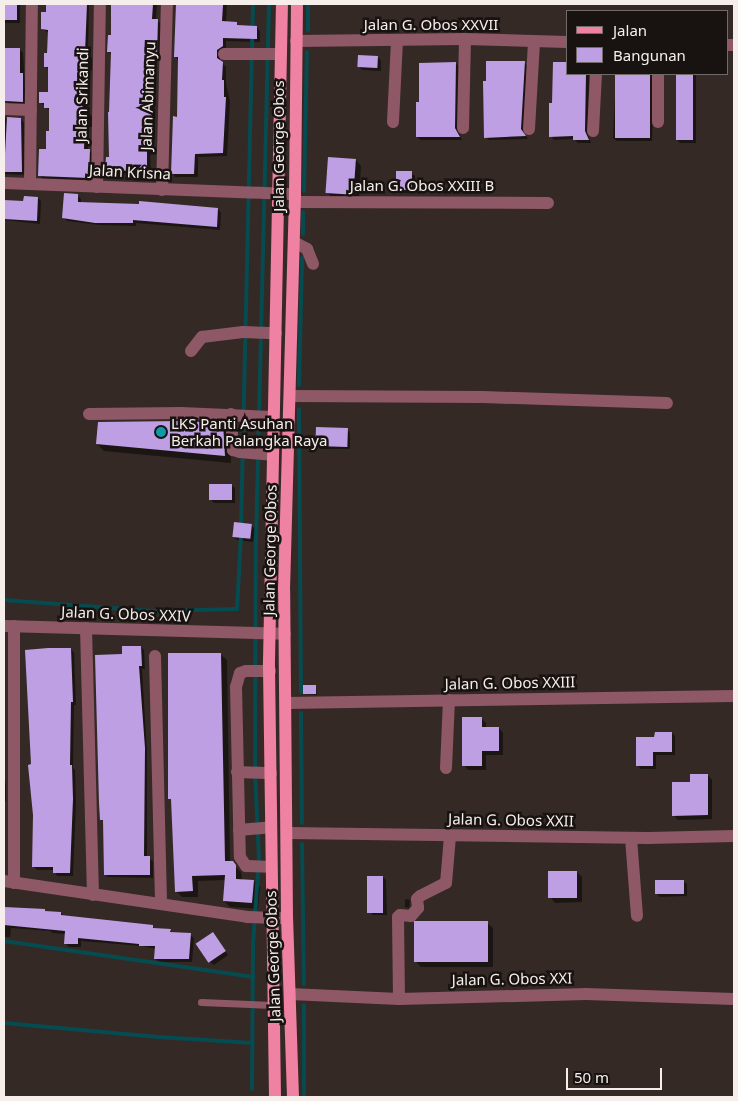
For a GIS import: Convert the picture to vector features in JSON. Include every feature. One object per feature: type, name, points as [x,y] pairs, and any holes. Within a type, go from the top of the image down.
[{"type":"main road","name":"Jalan George Obos","points":[[275,1097],[273,1005],[262,868],[255,829],[260,772],[261,671],[266,635],[262,454],[276,193],[273,53],[282,4]]},
{"type":"main road","name":"Jalan George Obos","points":[[293,1097],[287,918],[287,703],[284,590],[295,198],[297,4]]},
{"type":"street","points":[[30,183],[32,4]]},
{"type":"street","name":"Jalan Srikandi","points":[[96,187],[100,4]]},
{"type":"street","name":"Jalan Abimanyu","points":[[162,190],[167,4]]},
{"type":"street","points":[[463,128],[465,39]]},
{"type":"street","name":"Jalan G. Obos XXVII","points":[[296,41],[465,39],[566,42]]},
{"type":"street","points":[[393,122],[397,41]]},
{"type":"street","points":[[528,129],[534,42]]},
{"type":"street","points":[[224,54],[273,53]]},
{"type":"street","points":[[593,130],[596,75]]},
{"type":"street","points":[[658,75],[658,122]]},
{"type":"street","points":[[4,109],[31,110]]},
{"type":"street","name":"Jalan Krisna","points":[[4,182],[162,190],[276,193]]},
{"type":"street","name":"Jalan G. Obos XXIII B","points":[[276,193],[295,198],[548,203]]},
{"type":"street","points":[[294,242],[307,249],[313,264]]},
{"type":"street","points":[[190,351],[202,337],[243,332],[267,333]]},
{"type":"street","points":[[290,396],[483,397],[667,403]]},
{"type":"street","points":[[89,414],[181,412],[264,417]]},
{"type":"street","points":[[231,414],[233,450],[262,454]]},
{"type":"street","points":[[9,626],[9,882],[247,917],[287,918]]},
{"type":"street","name":"Jalan G. Obos XXIV","points":[[9,626],[266,635],[285,634]]},
{"type":"street","points":[[86,628],[93,895]]},
{"type":"street","points":[[155,656],[161,904]]},
{"type":"street","points":[[261,671],[240,673],[236,687],[238,772],[255,829],[241,861],[246,866],[262,868]]},
{"type":"street","name":"Jalan G. Obos XXIII","points":[[287,703],[734,696]]},
{"type":"street","points":[[446,768],[449,700]]},
{"type":"street","points":[[238,772],[260,772]]},
{"type":"street","name":"Jalan G. Obos XXII","points":[[288,833],[631,838],[734,836]]},
{"type":"street","points":[[399,998],[398,917],[411,916],[418,908],[417,899],[420,896],[446,883],[450,836]]},
{"type":"street","points":[[631,838],[637,916]]},
{"type":"street","name":"Jalan G. Obos XXI","points":[[290,994],[399,998],[586,994],[734,999]]},
{"type":"lane","points":[[201,1002],[273,1005]]},
{"type":"building","points":[[4,4],[17,4],[17,20],[4,20]]},
{"type":"building","points":[[46,4],[87,4],[85,53],[89,53],[89,67],[84,67],[83,111],[89,111],[88,124],[85,124],[84,149],[90,149],[89,178],[38,176],[39,149],[46,149],[46,131],[49,131],[49,108],[44,108],[44,103],[39,103],[39,92],[48,92],[48,67],[44,67],[44,53],[47,53],[48,30],[41,29],[41,12],[46,12]]},
{"type":"building","points":[[111,4],[153,4],[152,19],[158,19],[157,57],[153,57],[151,70],[152,128],[151,142],[147,142],[147,176],[133,176],[133,171],[105,170],[106,157],[109,157],[108,112],[111,52],[107,52],[108,35],[111,35]]},
{"type":"building","points":[[176,4],[223,5],[222,21],[237,22],[237,25],[257,26],[257,39],[223,38],[223,46],[217,50],[217,58],[223,62],[222,80],[224,80],[224,97],[226,97],[223,153],[195,154],[194,174],[171,174],[173,116],[177,117],[178,57],[174,57]]},
{"type":"building","points":[[4,48],[20,48],[20,73],[23,73],[23,102],[5,101]]},
{"type":"building","points":[[358,55],[378,56],[377,68],[357,67]]},
{"type":"building","points":[[486,61],[525,61],[521,129],[526,136],[484,138],[483,81],[486,81]]},
{"type":"building","points":[[456,62],[455,128],[460,137],[416,137],[416,102],[419,102],[419,63]]},
{"type":"building","points":[[553,62],[566,62],[566,75],[586,75],[585,131],[589,140],[573,140],[573,136],[549,137],[549,103],[552,103]]},
{"type":"building","points":[[615,75],[650,75],[650,138],[615,138]]},
{"type":"building","points":[[676,75],[693,75],[693,140],[676,140]]},
{"type":"building","points":[[7,117],[21,118],[22,172],[4,172]]},
{"type":"building","points":[[328,157],[356,159],[353,195],[325,193]]},
{"type":"building","points":[[396,171],[412,171],[412,190],[396,190]]},
{"type":"building","points":[[64,193],[78,194],[78,202],[139,204],[139,201],[218,208],[217,227],[133,220],[133,223],[95,223],[62,218]]},
{"type":"building","points":[[24,196],[38,197],[37,221],[4,219],[4,200],[23,201]]},
{"type":"building","name":"LKS Panti Asuhan Berkah Palangka Raya","points":[[181,421],[223,423],[225,456],[96,444],[98,422]]},
{"type":"building","points":[[316,427],[348,428],[347,447],[315,446]]},
{"type":"building","points":[[209,484],[232,484],[232,500],[209,500]]},
{"type":"building","points":[[234,522],[252,524],[250,539],[232,537]]},
{"type":"building","points":[[122,646],[141,646],[142,666],[139,666],[145,748],[144,856],[150,856],[150,875],[104,875],[103,820],[100,820],[99,803],[95,655],[122,654]]},
{"type":"building","points":[[71,648],[73,702],[71,702],[70,765],[72,765],[73,799],[70,873],[53,873],[53,867],[32,867],[33,815],[28,765],[31,764],[25,650]]},
{"type":"building","points":[[168,653],[221,653],[225,861],[233,861],[236,865],[236,879],[254,880],[252,903],[223,901],[225,875],[192,876],[193,891],[175,892],[171,799],[168,799]]},
{"type":"building","points":[[303,685],[316,685],[316,694],[303,694]]},
{"type":"building","points":[[462,717],[482,717],[482,727],[499,727],[499,751],[482,751],[482,766],[462,766]]},
{"type":"building","points":[[655,732],[672,732],[672,752],[653,752],[653,766],[636,766],[636,737],[654,737]]},
{"type":"building","points":[[690,774],[708,774],[708,815],[672,816],[672,782],[690,782]]},
{"type":"building","points":[[548,871],[577,871],[577,898],[548,898]]},
{"type":"building","points":[[367,876],[383,876],[383,913],[367,913]]},
{"type":"building","points":[[655,880],[684,880],[684,894],[655,894]]},
{"type":"building","points":[[4,907],[45,909],[45,911],[61,912],[61,915],[153,925],[153,928],[171,929],[170,932],[191,933],[189,959],[154,959],[155,946],[139,946],[139,944],[78,938],[78,944],[64,944],[65,931],[4,925]]},
{"type":"building","points":[[414,921],[488,921],[488,962],[414,962]]},
{"type":"building","points":[[213,932],[226,951],[208,963],[196,944]]},
{"type":"waterway","points":[[241,526],[253,4]]},
{"type":"waterway","points":[[252,1089],[253,944],[259,859],[255,772],[256,542],[269,4]]},
{"type":"waterway","points":[[308,4],[308,30]]},
{"type":"waterway","points":[[304,191],[307,52]]},
{"type":"waterway","points":[[303,212],[303,234]]},
{"type":"waterway","points":[[299,385],[302,258]]},
{"type":"waterway","points":[[299,409],[301,692]]},
{"type":"waterway","points":[[4,600],[153,611],[237,609],[241,535]]},
{"type":"waterway","points":[[301,713],[302,823]]},
{"type":"waterway","points":[[302,844],[304,984]]},
{"type":"waterway","points":[[4,941],[253,977]]},
{"type":"waterway","points":[[304,1005],[304,1097]]},
{"type":"waterway","points":[[4,1023],[158,1037],[253,1043]]},
{"type":"place","name":"LKS Panti Asuhan Berkah Palangka Raya","points":[[161,432]]}]
